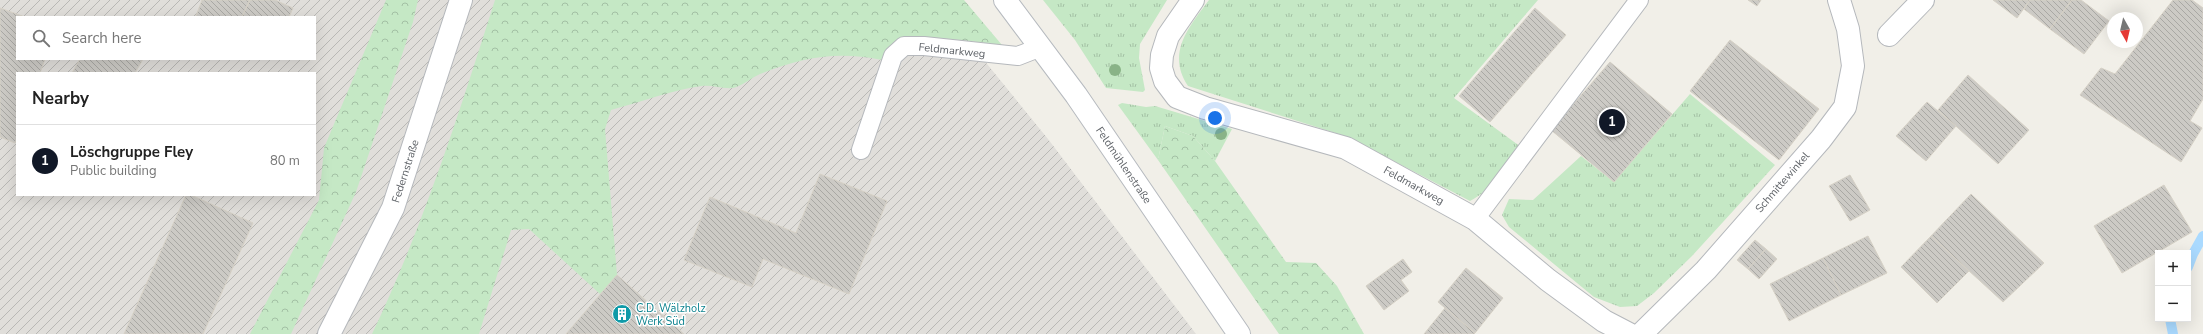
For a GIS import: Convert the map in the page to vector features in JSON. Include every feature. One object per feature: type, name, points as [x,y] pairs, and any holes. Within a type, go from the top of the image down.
[{"type":"street","name":"Federnstraße","points":[[329,334],[393,208],[461,0]]},
{"type":"street","name":"Feldmühlenstraße","points":[[1005,0],[1076,95],[1239,334]]},
{"type":"street","name":"Feldmarkweg","points":[[1193,0],[1168,36],[1162,55],[1161,68],[1165,81],[1177,97],[1205,108],[1346,148],[1475,219],[1548,280],[1604,321],[1629,334]]},
{"type":"street","name":"Schmittewinkel","points":[[1641,334],[1706,270],[1821,138],[1845,107],[1854,66],[1848,29],[1839,0]]},
{"type":"street","points":[[1889,35],[1923,0]]},
{"type":"lane","points":[[1475,219],[1639,0]]},
{"type":"lane","name":"Feldmarkweg","points":[[861,150],[893,56],[904,46],[924,46],[1018,56],[1041,47]]},
{"type":"shaded area","points":[[0,0],[935,0],[1048,139],[1196,334],[0,334]]},
{"type":"green space","points":[[386,0],[418,0],[413,22],[356,192],[291,334],[250,334],[319,200],[324,148]]},
{"type":"green space","points":[[495,0],[964,0],[1002,45],[935,38],[909,39],[900,41],[891,46],[882,60],[850,56],[820,57],[791,63],[776,68],[760,74],[740,86],[733,88],[702,86],[668,93],[611,110],[605,129],[617,275],[600,294],[529,229],[511,230],[479,334],[372,334],[408,253],[424,211],[454,127]]},
{"type":"green space","points":[[1043,0],[1167,0],[1140,44],[1139,58],[1145,90],[1143,92],[1106,88],[1075,40]]},
{"type":"green space","points":[[1209,0],[1538,0],[1454,98],[1521,147],[1492,184],[1485,191],[1470,201],[1348,137],[1188,86],[1182,74],[1179,62],[1180,51],[1188,30]]},
{"type":"green space","points":[[1690,94],[1775,165],[1692,256],[1654,293],[1637,306],[1620,307],[1594,297],[1509,227],[1502,215],[1509,199],[1533,200],[1581,156],[1614,182]]},
{"type":"green space","points":[[1122,103],[1146,107],[1155,106],[1232,129],[1215,161],[1193,136],[1165,126],[1158,160],[1118,105]]},
{"type":"green space","points":[[1165,126],[1193,136],[1215,161],[1286,262],[1316,263],[1337,286],[1364,334],[1279,334],[1158,160]]},
{"type":"building","points":[[202,0],[250,0],[242,16],[196,16]]},
{"type":"building","points":[[250,0],[275,0],[293,8],[289,16],[242,16]]},
{"type":"building","points":[[1748,0],[1761,0],[1757,6]]},
{"type":"building","points":[[1993,0],[2030,0],[2017,18]]},
{"type":"building","points":[[2030,0],[2072,0],[2050,29],[2024,9]]},
{"type":"building","points":[[2072,0],[2081,0],[2107,20],[2107,24],[2084,54],[2050,29]]},
{"type":"building","points":[[2173,0],[2192,0],[2203,8],[2203,99],[2190,121],[2202,128],[2181,162],[2080,95],[2101,68],[2115,74],[2135,48],[2143,48],[2143,38]]},
{"type":"building","points":[[0,8],[22,16],[16,16],[16,60],[45,60],[40,72],[16,72],[16,140],[15,143],[0,137]]},
{"type":"building","points":[[1535,8],[1566,35],[1490,122],[1459,96]]},
{"type":"building","points":[[1730,40],[1819,109],[1779,160],[1690,91]]},
{"type":"building","points":[[79,60],[142,60],[136,72],[73,72]]},
{"type":"building","points":[[1610,62],[1672,114],[1614,182],[1551,130]]},
{"type":"building","points":[[1968,75],[2029,130],[1998,164],[1938,110]]},
{"type":"building","points":[[1927,102],[1956,126],[1926,161],[1896,136]]},
{"type":"building","points":[[820,174],[887,201],[849,294],[763,259],[752,287],[684,260],[710,197],[796,233]]},
{"type":"building","points":[[1850,175],[1870,210],[1850,221],[1829,186]]},
{"type":"building","points":[[2164,185],[2192,232],[2161,250],[2155,250],[2155,254],[2122,273],[2094,226]]},
{"type":"building","points":[[1971,194],[2044,263],[2003,302],[1931,236]]},
{"type":"building","points":[[186,196],[193,196],[253,223],[203,334],[124,334]]},
{"type":"building","points":[[1868,236],[1887,273],[1841,295],[1823,258]]},
{"type":"building","points":[[1931,236],[1969,271],[1937,303],[1901,267]]},
{"type":"building","points":[[1755,240],[1766,249],[1748,269],[1737,260]]},
{"type":"building","points":[[1766,249],[1777,259],[1759,279],[1748,269]]},
{"type":"building","points":[[1823,258],[1841,295],[1789,321],[1770,284]]},
{"type":"building","points":[[1403,259],[1412,272],[1401,280],[1409,291],[1384,310],[1366,286]]},
{"type":"building","points":[[1466,268],[1503,298],[1475,333],[1438,302]]},
{"type":"building","name":"C.D. Wälzholz Werk Süd","points":[[617,275],[684,334],[566,334]]},
{"type":"building","points":[[1445,308],[1475,333],[1424,334]]},
{"type":"waterway","points":[[2191,259],[2203,236]]},
{"type":"waterway","points":[[2171,322],[2173,334]]},
{"type":"place","name":"Löschgruppe Fley","points":[[1612,122]]},
{"type":"place","name":"C.D. Wälzholz Werk Süd","points":[[622,314]]}]
